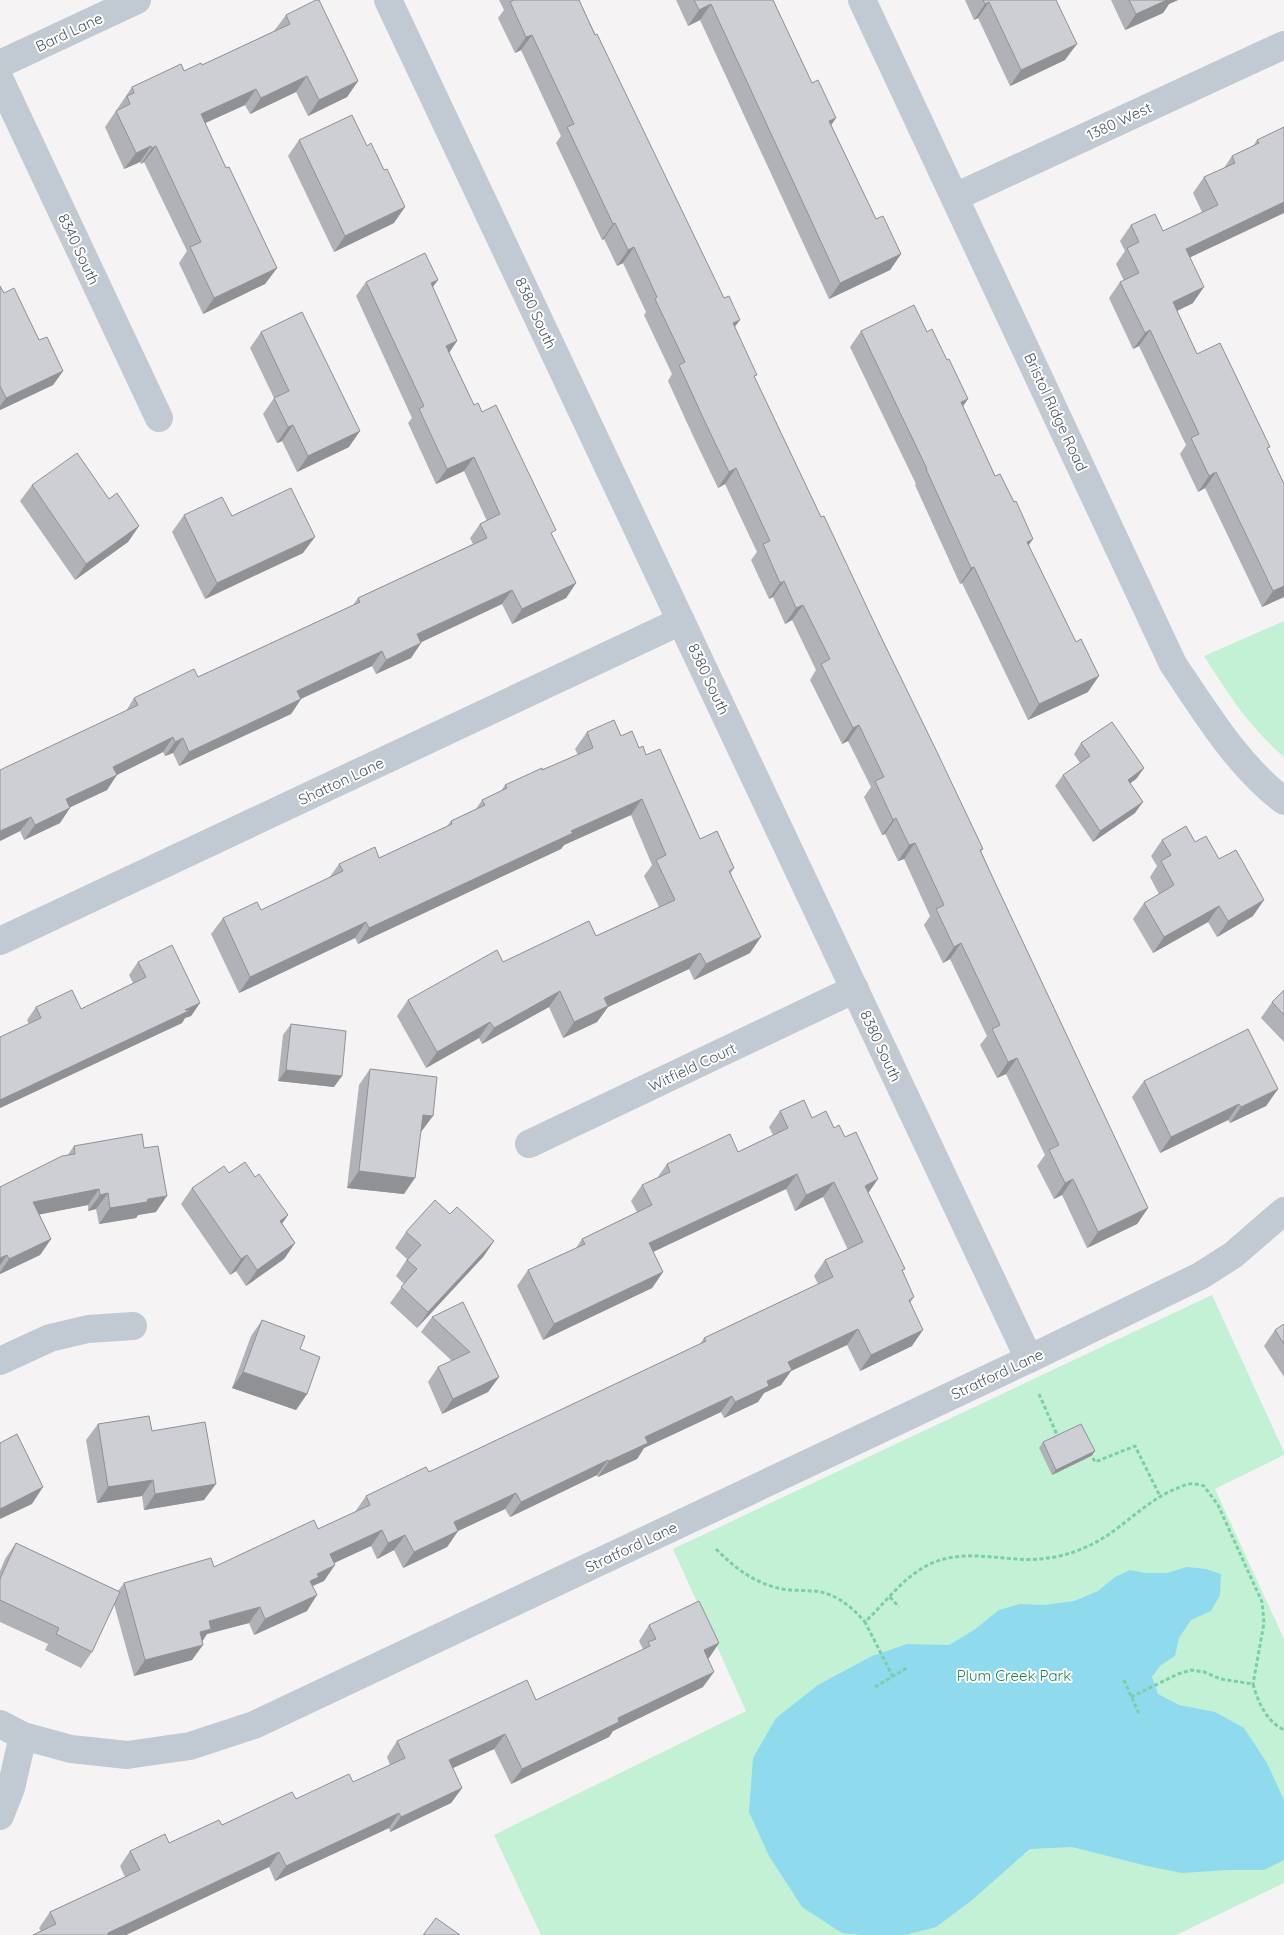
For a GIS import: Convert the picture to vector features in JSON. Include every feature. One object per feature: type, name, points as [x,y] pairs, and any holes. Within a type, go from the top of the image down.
[{"type":"street","name":"Bard Lane","points":[[0,64],[137,0]]},
{"type":"street","name":"8380 South","points":[[388,0],[1029,1359]]},
{"type":"street","name":"Bristol Ridge Road","points":[[862,0],[1173,664],[1223,739],[1268,789],[1284,801]]},
{"type":"street","name":"1380 West","points":[[955,197],[1284,45]]},
{"type":"street","name":"8340 South","points":[[0,80],[159,418]]},
{"type":"street","name":"Shatton Lane","points":[[0,941],[681,621]]},
{"type":"street","name":"Witfield Court","points":[[529,1144],[855,989]]},
{"type":"street","name":"Stratford Lane","points":[[0,1816],[11,1788],[12,1730],[71,1749],[127,1755],[190,1746],[254,1725],[1029,1359],[1200,1276],[1233,1255],[1284,1211]]},
{"type":"street","points":[[0,1361],[50,1338],[88,1329],[133,1326]]},
{"type":"path","points":[[1039,1394],[1058,1437]]},
{"type":"path","points":[[1052,1440],[1065,1434]]},
{"type":"path","points":[[1087,1444],[1095,1462],[1135,1446],[1160,1496]]},
{"type":"path","points":[[865,1622],[912,1575],[930,1564],[953,1556],[970,1555],[1040,1559],[1063,1555],[1087,1547],[1160,1496],[1189,1484],[1204,1486],[1218,1505],[1262,1602],[1264,1623],[1254,1684],[1258,1700],[1268,1716],[1284,1730]]},
{"type":"path","points":[[716,1549],[740,1571],[757,1581],[776,1588],[814,1591],[835,1596],[853,1609],[865,1622],[893,1677]]},
{"type":"path","points":[[890,1597],[899,1607]]},
{"type":"path","points":[[875,1687],[907,1668]]},
{"type":"path","points":[[1131,1697],[1178,1674],[1192,1670],[1204,1672],[1221,1679],[1254,1684]]},
{"type":"path","points":[[1124,1680],[1139,1714]]},
{"type":"green space","points":[[1284,621],[1284,757],[1261,735],[1240,710],[1204,656]]},
{"type":"green space","name":"Plum Creek Park","points":[[1212,1295],[1284,1452],[1284,1455],[1215,1489],[1284,1639],[1284,1883],[1176,1935],[541,1935],[494,1835],[746,1711],[673,1549]]},
{"type":"water","points":[[1187,1567],[1206,1569],[1221,1574],[1220,1595],[1211,1611],[1191,1620],[1179,1638],[1175,1656],[1160,1666],[1152,1677],[1158,1694],[1179,1705],[1215,1712],[1244,1728],[1267,1763],[1284,1800],[1284,1860],[1264,1870],[1182,1873],[1072,1847],[1030,1849],[971,1901],[936,1927],[905,1935],[842,1933],[802,1907],[769,1856],[749,1812],[753,1758],[776,1718],[818,1685],[872,1656],[907,1644],[949,1645],[974,1630],[999,1610],[1020,1604],[1044,1605],[1074,1601],[1098,1591],[1115,1577],[1130,1570],[1145,1573],[1167,1573]]},
{"type":"building","points":[[319,0],[358,81],[319,100],[307,76],[261,98],[256,89],[201,114],[226,168],[229,167],[277,268],[214,298],[190,247],[201,242],[156,146],[152,148],[151,146],[136,153],[116,111],[130,104],[127,96],[134,93],[132,87],[181,64],[184,71],[201,63],[202,65],[290,24],[286,15]]},
{"type":"building","points":[[514,0],[579,0],[595,35],[597,34],[724,298],[729,296],[740,320],[733,323],[757,375],[754,376],[821,517],[824,516],[983,849],[980,850],[1148,1208],[1098,1232],[1073,1179],[1065,1183],[1049,1150],[1059,1145],[1017,1058],[1008,1062],[992,1029],[1000,1025],[961,943],[954,947],[936,909],[944,905],[915,843],[909,845],[896,818],[893,820],[875,781],[884,777],[859,725],[853,728],[821,664],[830,659],[803,605],[796,608],[784,581],[780,583],[763,544],[770,541],[736,468],[729,472],[705,422],[679,365],[685,362],[655,299],[657,297],[634,247],[628,250],[615,223],[613,224],[567,127],[574,124],[532,35],[526,37],[510,2]]},
{"type":"building","points":[[694,0],[773,0],[812,83],[818,80],[836,118],[829,121],[876,219],[883,216],[901,254],[840,283],[711,4],[699,10]]},
{"type":"building","points":[[983,0],[1056,0],[1077,44],[1021,70],[989,2],[985,4]]},
{"type":"building","points":[[1129,0],[1167,0],[1136,14]]},
{"type":"building","points":[[352,115],[367,146],[371,143],[384,170],[387,169],[405,207],[345,236],[299,140]]},
{"type":"building","points":[[1284,127],[1284,202],[1186,249],[1204,287],[1173,302],[1197,354],[1220,343],[1270,447],[1267,448],[1284,484],[1284,586],[1273,591],[1216,472],[1209,476],[1191,438],[1199,434],[1150,330],[1145,333],[1120,282],[1139,273],[1127,248],[1139,242],[1131,225],[1155,214],[1163,231],[1218,205],[1204,177],[1235,163],[1232,156],[1259,143],[1257,140]]},
{"type":"building","points":[[425,253],[438,280],[431,283],[457,341],[446,346],[474,405],[478,403],[482,412],[496,405],[556,530],[551,533],[576,583],[522,609],[512,590],[417,634],[421,643],[386,660],[382,651],[297,691],[301,699],[189,752],[183,738],[175,742],[173,737],[113,767],[117,775],[66,799],[70,808],[35,825],[31,817],[0,831],[0,770],[138,705],[134,698],[194,669],[198,677],[360,602],[358,598],[487,538],[480,524],[500,514],[474,457],[447,469],[419,409],[424,406],[366,282]]},
{"type":"building","points":[[0,286],[4,293],[14,288],[39,340],[47,337],[63,371],[6,398],[0,386]]},
{"type":"building","points":[[914,305],[927,332],[932,329],[947,360],[949,359],[968,399],[961,402],[995,476],[1000,474],[1014,502],[1016,501],[1033,539],[1027,542],[1076,642],[1081,639],[1099,676],[1039,704],[974,567],[971,568],[927,469],[861,331]]},
{"type":"building","points":[[302,312],[360,431],[308,456],[293,425],[288,427],[274,398],[289,391],[261,332]]},
{"type":"building","points":[[77,453],[109,499],[117,493],[139,526],[86,564],[32,485]]},
{"type":"building","points":[[291,488],[315,537],[217,583],[184,515],[222,497],[232,516]]},
{"type":"building","points":[[614,720],[621,736],[632,731],[639,748],[643,746],[646,755],[660,749],[700,839],[717,831],[734,868],[729,871],[761,937],[706,964],[700,953],[604,998],[608,1006],[574,1022],[560,991],[494,1028],[490,1022],[437,1052],[408,1000],[497,950],[503,962],[589,921],[596,936],[675,900],[656,860],[666,855],[642,799],[369,928],[366,922],[250,977],[223,918],[257,902],[261,910],[343,871],[339,864],[375,847],[379,858],[452,824],[451,821],[485,805],[482,800],[507,788],[505,785],[593,748],[587,732]]},
{"type":"building","points":[[1112,722],[1144,768],[1128,780],[1143,802],[1100,831],[1063,775],[1090,756],[1081,743]]},
{"type":"building","points":[[1186,826],[1195,842],[1206,836],[1219,859],[1236,850],[1264,900],[1228,921],[1219,906],[1164,937],[1144,903],[1174,885],[1161,861],[1171,855],[1162,840]]},
{"type":"building","points":[[172,945],[200,1003],[185,1010],[191,1010],[0,1100],[0,1037],[41,1018],[36,1007],[72,990],[81,1009],[146,977],[138,962]]},
{"type":"building","points":[[1284,990],[1284,1015],[1272,1002]]},
{"type":"building","points":[[291,1024],[346,1031],[342,1076],[286,1070]]},
{"type":"building","points":[[1248,1029],[1278,1089],[1241,1107],[1239,1104],[1171,1137],[1144,1081]]},
{"type":"building","points":[[370,1069],[437,1077],[433,1116],[423,1115],[415,1178],[359,1171]]},
{"type":"building","points":[[804,1100],[812,1118],[826,1111],[834,1128],[839,1125],[845,1137],[856,1132],[878,1179],[865,1186],[905,1269],[902,1270],[914,1297],[909,1300],[923,1330],[871,1355],[858,1329],[788,1362],[792,1370],[767,1381],[769,1386],[735,1402],[732,1396],[645,1437],[648,1443],[521,1502],[516,1493],[454,1522],[458,1531],[414,1552],[405,1535],[388,1543],[382,1530],[330,1554],[335,1565],[317,1574],[319,1577],[310,1581],[317,1595],[265,1619],[260,1607],[209,1621],[211,1629],[200,1632],[203,1645],[145,1660],[124,1583],[211,1558],[214,1567],[314,1520],[318,1529],[370,1505],[366,1496],[426,1467],[429,1472],[706,1341],[704,1338],[833,1277],[825,1260],[863,1242],[834,1182],[806,1195],[797,1174],[649,1243],[663,1272],[554,1324],[528,1270],[585,1244],[582,1239],[652,1205],[642,1185],[670,1172],[667,1164],[730,1134],[738,1152],[788,1128],[780,1111]]},
{"type":"building","points":[[142,1134],[144,1148],[158,1146],[167,1196],[148,1199],[147,1202],[110,1208],[108,1193],[100,1195],[99,1189],[33,1202],[51,1239],[9,1259],[7,1255],[0,1258],[0,1187],[62,1156],[75,1154],[74,1146]]},
{"type":"building","points":[[245,1162],[255,1177],[259,1174],[288,1215],[280,1221],[295,1243],[257,1270],[247,1255],[241,1259],[192,1188],[224,1166],[229,1173]]},
{"type":"building","points":[[435,1200],[450,1214],[457,1207],[494,1241],[428,1312],[401,1287],[417,1269],[407,1260],[421,1245],[406,1232]]},
{"type":"building","points":[[463,1302],[499,1377],[453,1399],[438,1367],[470,1352],[432,1317]]},
{"type":"building","points":[[262,1320],[305,1336],[300,1349],[320,1357],[307,1394],[243,1372]]},
{"type":"building","points":[[1284,1324],[1284,1344],[1275,1330]]},
{"type":"building","points":[[149,1416],[152,1431],[205,1422],[216,1484],[155,1494],[153,1480],[108,1487],[98,1424]]},
{"type":"building","points":[[1081,1424],[1095,1451],[1056,1470],[1043,1442]]},
{"type":"building","points":[[17,1434],[43,1487],[0,1509],[0,1443]]},
{"type":"building","points":[[16,1543],[120,1592],[92,1652],[56,1634],[59,1628],[0,1600],[0,1579]]},
{"type":"building","points":[[699,1601],[719,1643],[704,1650],[714,1672],[618,1718],[619,1722],[522,1769],[505,1734],[449,1760],[462,1788],[401,1817],[399,1813],[286,1866],[279,1852],[108,1933],[108,1935],[33,1935],[56,1924],[50,1912],[140,1870],[130,1851],[165,1834],[169,1843],[219,1820],[222,1825],[292,1792],[296,1799],[349,1774],[353,1782],[405,1758],[397,1741],[527,1680],[536,1700],[650,1646],[648,1642],[656,1639],[649,1625]]},
{"type":"building","points":[[436,1918],[460,1935],[423,1935]]}]
